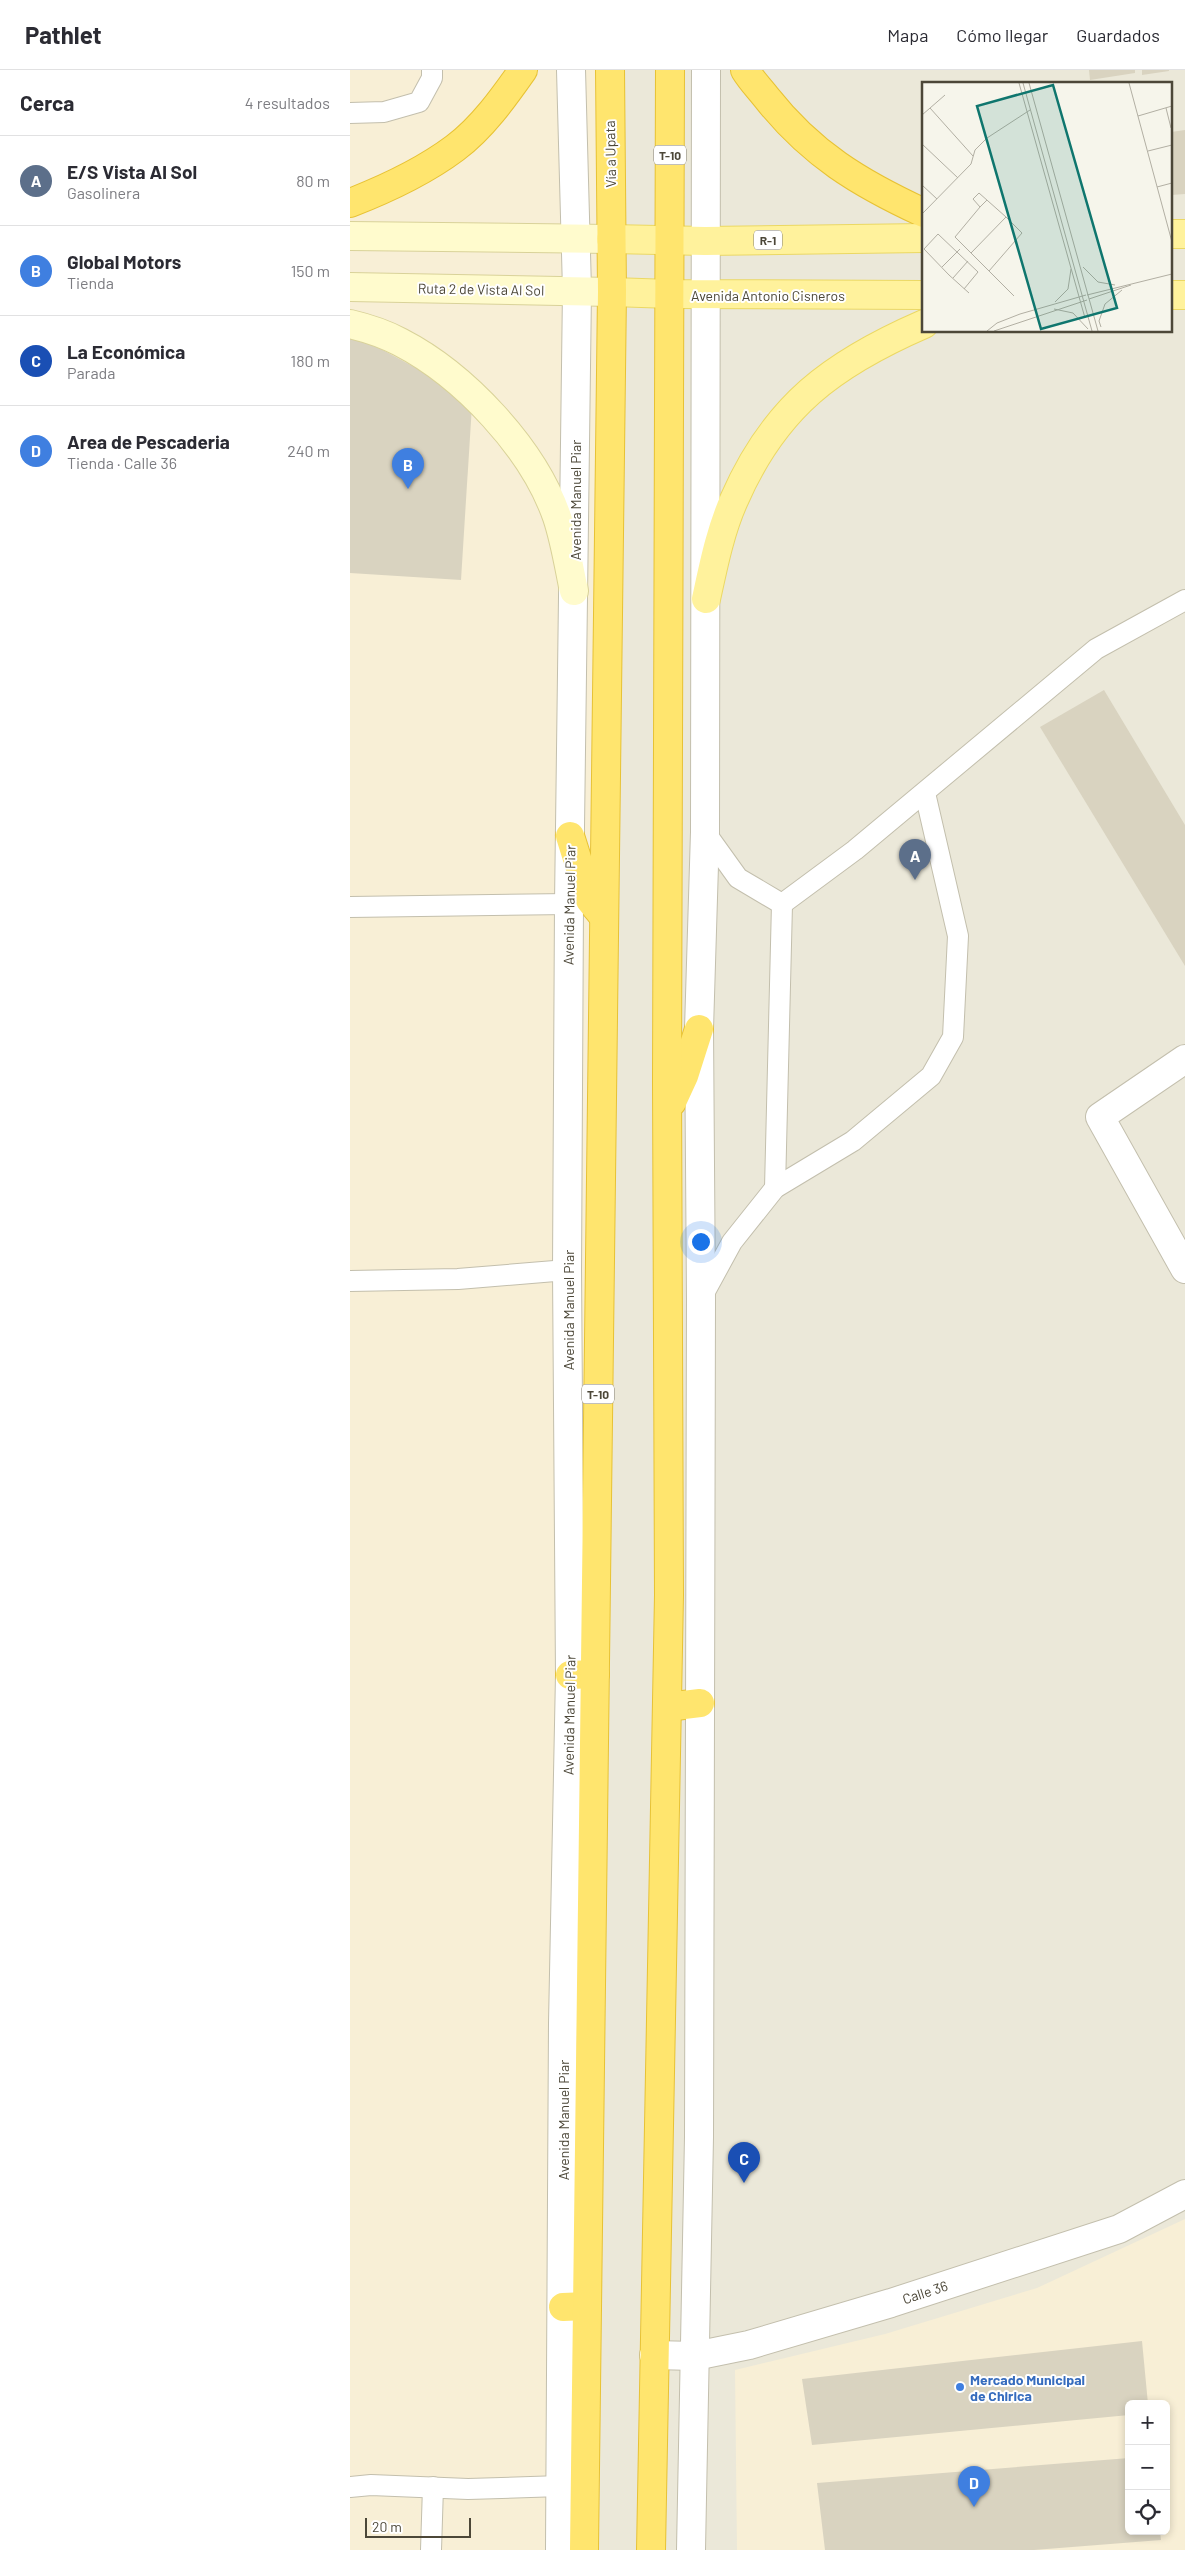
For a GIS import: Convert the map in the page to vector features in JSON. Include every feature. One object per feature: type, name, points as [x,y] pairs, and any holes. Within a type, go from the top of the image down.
[{"type":"highway","points":[[350,203],[390,187],[456,147],[501,102],[523,70]]},
{"type":"highway","name":"Vía a Upata","points":[[610,70],[611,239]]},
{"type":"highway","name":"T-10","points":[[651,2550],[669,1595],[667,1110],[671,294],[670,70]]},
{"type":"highway","points":[[745,70],[781,116],[810,146],[848,174],[922,212]]},
{"type":"highway","name":"Avenida Manuel Piar","points":[[584,2550],[575,2306],[583,1675],[604,917],[612,292],[611,239]]},
{"type":"highway","points":[[570,836],[590,900],[604,917]]},
{"type":"highway","points":[[667,1110],[684,1076],[699,1029]]},
{"type":"highway","points":[[667,1707],[700,1703]]},
{"type":"main road","points":[[1172,234],[1185,234]]},
{"type":"main road","name":"R-1","points":[[611,239],[706,241],[922,238]]},
{"type":"main road","name":"Avenida Antonio Cisneros","points":[[612,292],[706,295],[922,296]]},
{"type":"main road","points":[[1172,295],[1185,295]]},
{"type":"main road","points":[[706,599],[719,545],[733,501],[768,439],[789,410],[810,391],[853,359],[922,325]]},
{"type":"street","name":"Avenida Manuel Piar","points":[[572,70],[577,290],[569,904],[567,1270],[583,1675]]},
{"type":"street","name":"T-10","points":[[691,2550],[699,2137],[701,1298],[699,1029],[705,832],[706,70]]},
{"type":"street","points":[[350,236],[576,237],[611,239]]},
{"type":"street","name":"Ruta 2 de Vista Al Sol","points":[[350,287],[612,292]]},
{"type":"street","points":[[350,324],[400,342],[436,363],[469,391],[503,428],[532,467],[557,517],[574,591]]},
{"type":"street","points":[[1185,1059],[1100,1117],[1185,1269]]},
{"type":"street","name":"Calle 36","points":[[654,2355],[695,2356],[749,2345],[834,2320],[1120,2229],[1185,2194]]},
{"type":"street","name":"Avenida Manuel Piar","points":[[560,2550],[560,2486],[575,2306]]},
{"type":"lane","points":[[350,113],[384,112],[419,102],[432,78],[432,70]]},
{"type":"lane","points":[[782,904],[855,850],[1096,649],[1185,600]]},
{"type":"lane","points":[[701,1298],[732,1242],[776,1188],[852,1141],[931,1076],[954,1037],[958,936],[925,793]]},
{"type":"lane","points":[[705,832],[738,878],[782,904]]},
{"type":"lane","points":[[350,907],[569,904]]},
{"type":"lane","points":[[776,1188],[782,904]]},
{"type":"lane","points":[[350,1280],[458,1278],[567,1270]]},
{"type":"lane","points":[[350,2487],[370,2485],[468,2489],[560,2486]]},
{"type":"lane","points":[[431,2550],[433,2487]]},
{"type":"shaded area","points":[[350,70],[620,70],[613,1397],[589,2268],[587,2550],[350,2550]]},
{"type":"shaded area","points":[[620,70],[1185,70],[1185,2550],[587,2550],[615,941]]},
{"type":"shaded area","name":"Mercado Municipal de Chirica","points":[[1185,2219],[1185,2550],[737,2550],[735,2370],[885,2334],[1037,2288]]},
{"type":"building","points":[[1089,70],[1135,70],[1135,73],[1090,80]]},
{"type":"building","points":[[1142,70],[1169,70],[1169,71],[1142,75]]},
{"type":"building","points":[[1185,130],[1185,194],[1172,195],[1172,132]]},
{"type":"building","points":[[350,337],[381,349],[416,368],[472,405],[461,580],[350,573]]},
{"type":"building","points":[[1104,690],[1185,825],[1185,966],[1040,727]]},
{"type":"building","points":[[1142,2341],[1148,2400],[1125,2400],[1125,2415],[812,2445],[802,2379]]},
{"type":"building","points":[[1125,2458],[1125,2535],[1160,2535],[1161,2540],[1034,2550],[825,2550],[817,2483]]},
{"type":"place","name":"Global Motors","points":[[408,489]]},
{"type":"place","name":"E/S Vista Al Sol","points":[[915,880]]},
{"type":"place","name":"La Económica","points":[[744,2183]]},
{"type":"place","name":"Mercado Municipal de Chirica","points":[[960,2387]]},
{"type":"place","name":"Area de Pescaderia","points":[[974,2507]]}]
